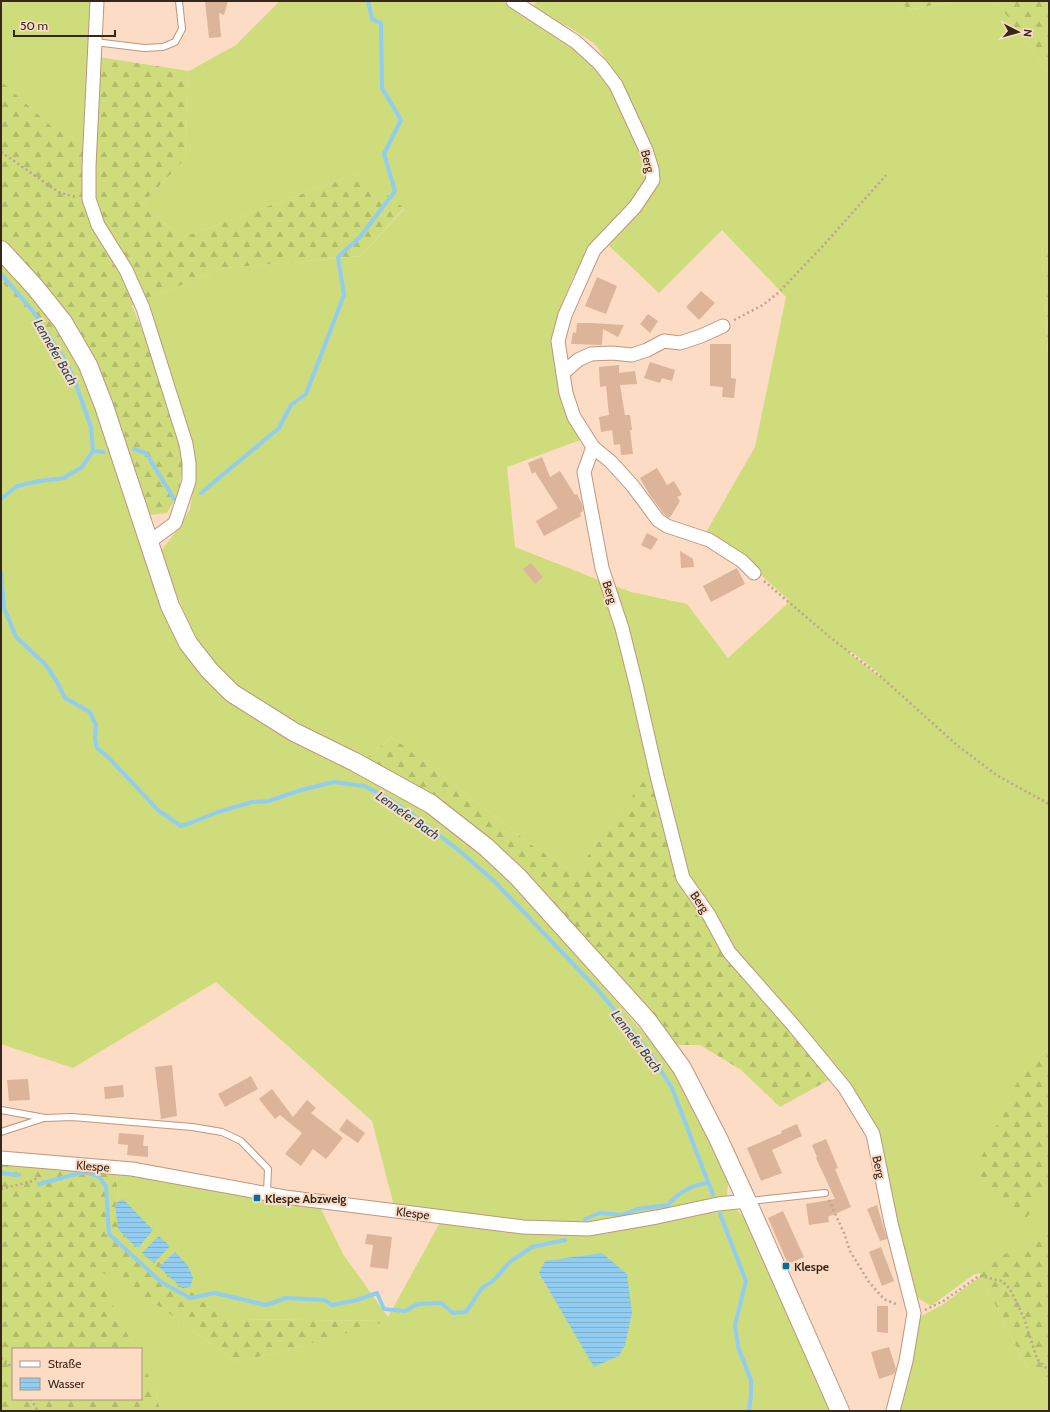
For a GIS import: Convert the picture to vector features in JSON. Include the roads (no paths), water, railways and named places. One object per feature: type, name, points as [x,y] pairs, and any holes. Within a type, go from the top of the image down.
[{"type":"main road","points":[[1,250],[35,287],[63,322],[88,365],[104,406],[170,606],[188,643],[209,670],[232,693],[294,732],[355,762],[431,804],[486,847],[518,877],[647,1020],[682,1068],[718,1138],[840,1411]]},
{"type":"street","points":[[97,1],[89,166],[89,199],[98,225],[126,270],[143,308],[186,444],[189,463],[189,480],[175,522],[149,542]]},
{"type":"street","name":"Berg","points":[[513,1],[576,42],[600,64],[616,85],[646,150],[652,168],[653,180],[648,189],[635,207],[594,250],[565,315],[558,341],[566,393],[574,417],[593,447],[611,462],[658,520],[667,526],[708,540],[742,562],[754,573]]},
{"type":"street","points":[[563,373],[578,360],[591,354],[612,353],[632,355],[647,350],[664,341],[680,343],[701,336],[723,326]]},
{"type":"street","name":"Berg","points":[[593,447],[584,472],[602,568],[622,628],[683,878],[709,915],[729,952],[794,1026],[845,1088],[872,1134],[891,1224],[914,1313],[906,1361],[893,1411]]},
{"type":"street","name":"Klespe","points":[[1,1158],[132,1168],[267,1194],[523,1227],[588,1229],[657,1217],[718,1204],[747,1201]]},
{"type":"lane","points":[[95,42],[144,48],[163,48],[175,42],[182,29],[178,1]]},
{"type":"lane","points":[[1,1110],[45,1118]]},
{"type":"lane","points":[[1,1132],[45,1118],[72,1116],[192,1127],[222,1132],[242,1141],[268,1169],[267,1194]]},
{"type":"lane","name":"Klespe","points":[[747,1201],[825,1193]]},
{"type":"water","points":[[123,1199],[153,1230],[139,1247],[136,1247],[118,1229],[115,1204]]},
{"type":"water","points":[[159,1236],[170,1246],[154,1263],[142,1253]]},
{"type":"water","points":[[175,1252],[188,1266],[193,1278],[190,1287],[182,1288],[159,1267]]},
{"type":"water","points":[[602,1253],[627,1274],[632,1313],[625,1345],[619,1356],[594,1367],[539,1273],[545,1261]]},
{"type":"waterway","points":[[201,493],[279,428],[291,405],[306,394],[344,295],[338,257],[360,237],[395,191],[384,154],[401,120],[382,88],[381,23],[372,19],[368,1]]},
{"type":"waterway","name":"Lennefer Bach","points":[[1,274],[32,310],[63,357],[73,376],[91,427],[93,451],[82,467],[64,478],[17,486],[1,499]]},
{"type":"waterway","points":[[134,449],[146,453],[174,499]]},
{"type":"waterway","points":[[93,451],[103,452]]},
{"type":"waterway","name":"Lennefer Bach","points":[[1,573],[4,608],[16,637],[45,664],[56,680],[65,698],[90,712],[96,725],[95,739],[97,748],[108,757],[159,811],[181,826],[218,812],[252,802],[269,801],[301,790],[334,782],[364,786],[386,797],[413,815],[462,853],[494,881],[597,989],[648,1050],[672,1088],[713,1195]]},
{"type":"waterway","points":[[39,1184],[84,1172],[98,1176],[106,1186],[109,1234],[161,1282],[190,1298],[215,1293],[266,1305],[286,1298],[324,1300],[332,1305],[357,1300],[377,1293],[384,1309],[405,1311],[418,1304],[441,1303],[453,1313],[466,1312],[482,1288],[493,1281],[511,1261],[532,1247],[565,1240]]},
{"type":"waterway","points":[[1,1173],[19,1175]]},
{"type":"waterway","points":[[585,1219],[600,1213],[622,1215],[638,1209],[668,1205],[676,1196],[686,1190],[696,1185],[708,1183]]},
{"type":"waterway","name":"Lennefer Bach","points":[[720,1214],[746,1281],[735,1325],[738,1347],[751,1380],[749,1411]]},
{"type":"place","name":"Klespe Abzweig","points":[[257,1198]]},
{"type":"place","name":"Klespe","points":[[786,1266]]}]
